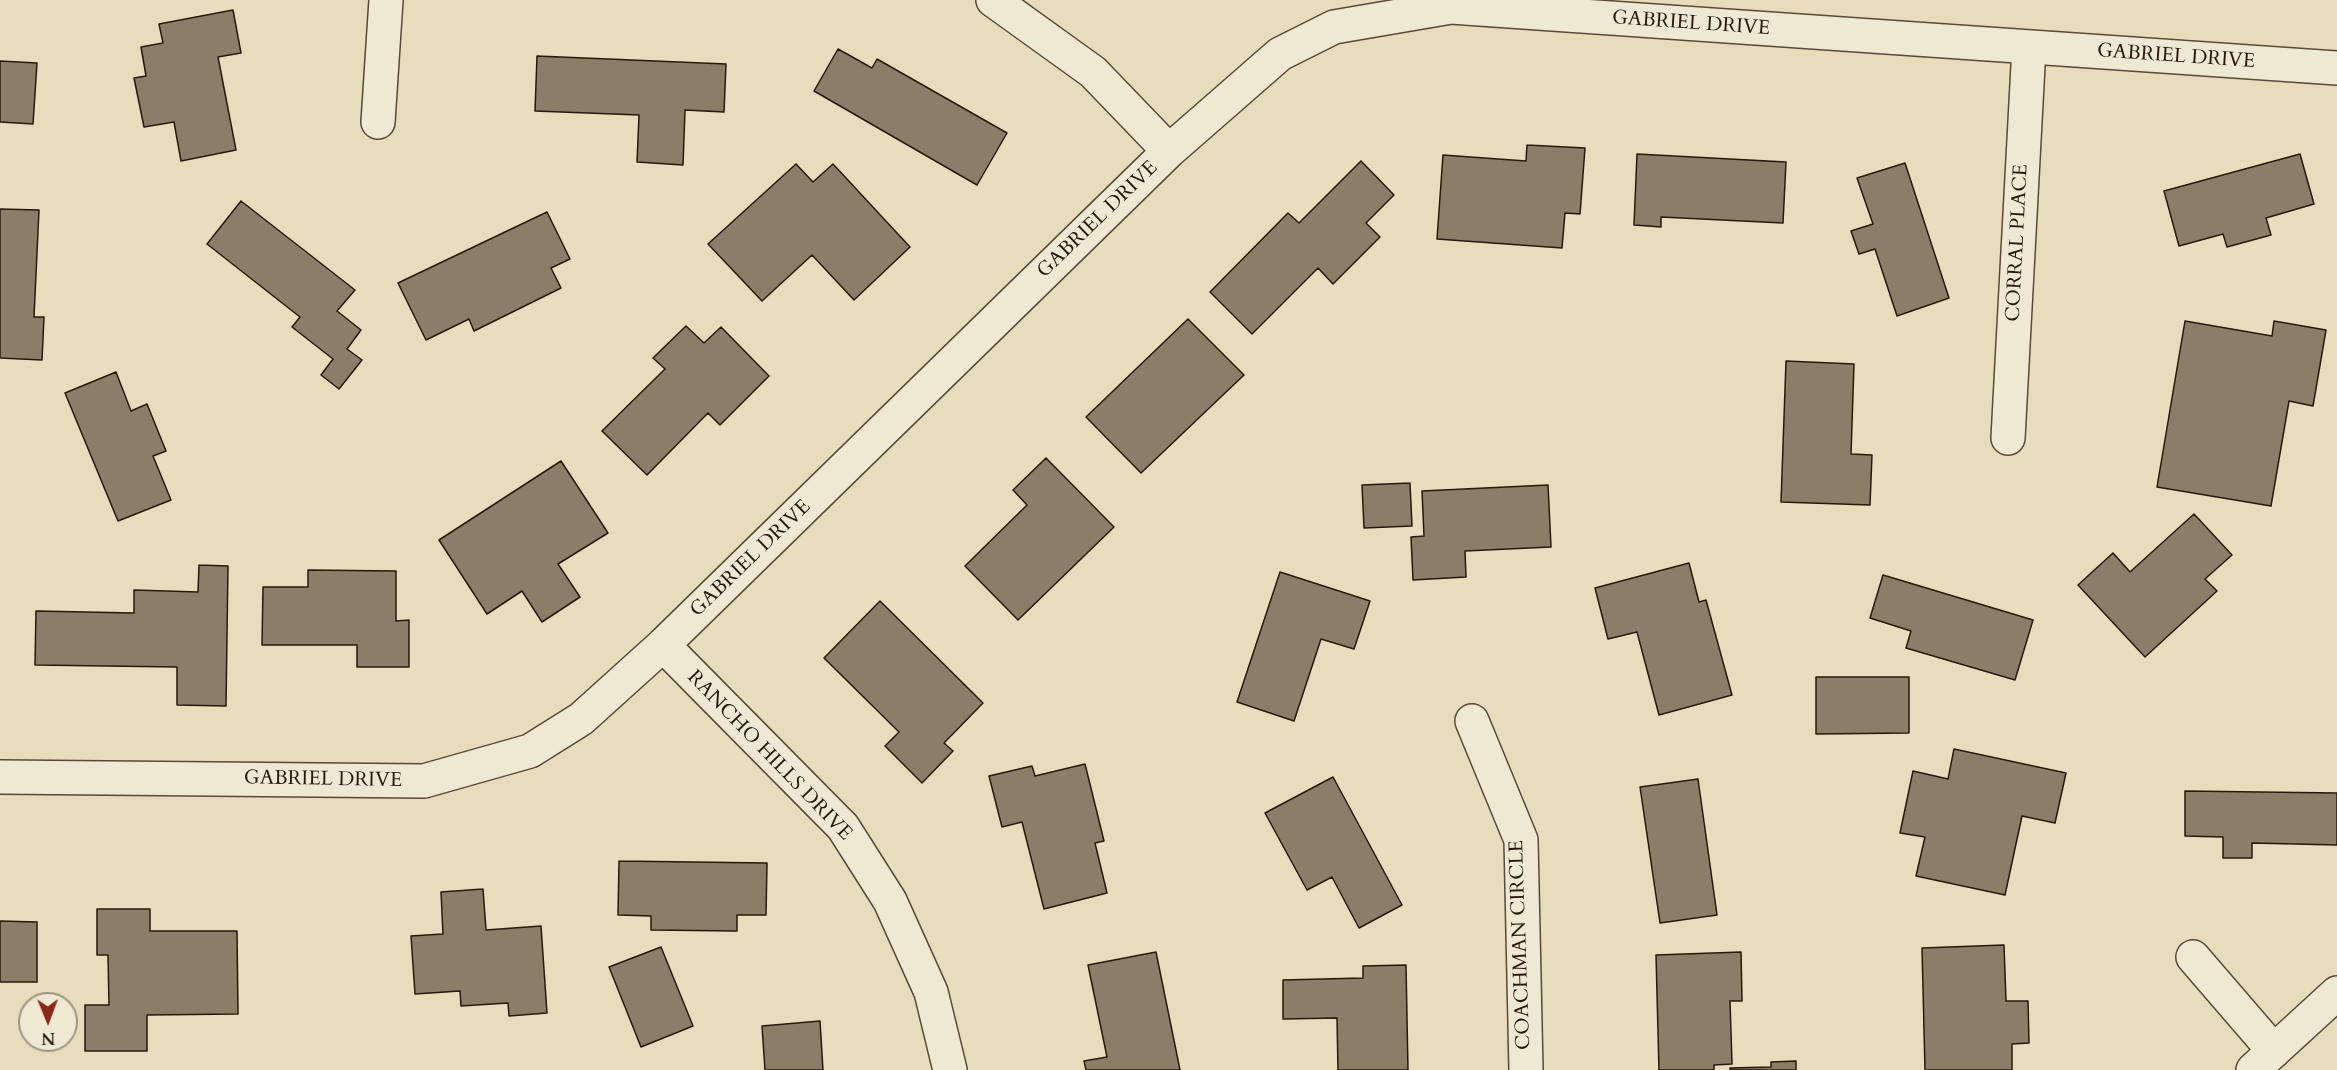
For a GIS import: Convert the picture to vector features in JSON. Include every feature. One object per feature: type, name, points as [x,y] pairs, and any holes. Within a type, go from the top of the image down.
[{"type":"street","points":[[378,122],[386,0]]},
{"type":"street","points":[[993,0],[1093,72],[1168,151]]},
{"type":"street","name":"GABRIEL DRIVE","points":[[0,777],[424,781],[530,751],[581,719],[663,645],[1168,151],[1280,54],[1334,27],[1451,7],[2337,68]]},
{"type":"street","name":"CORRAL PLACE","points":[[2008,438],[2029,47]]},
{"type":"street","name":"RANCHO HILLS DRIVE","points":[[663,645],[843,826],[890,901],[932,992],[950,1070]]},
{"type":"street","name":"COACHMAN CIRCLE","points":[[1472,721],[1521,840],[1526,1070]]},
{"type":"street","points":[[2193,957],[2264,1060],[2334,1000]]},
{"type":"building","points":[[233,10],[241,53],[218,57],[236,150],[181,161],[174,122],[144,127],[134,78],[146,76],[141,47],[163,43],[159,24]]},
{"type":"building","points":[[838,49],[872,68],[877,59],[1007,133],[977,185],[814,91]]},
{"type":"building","points":[[537,56],[726,64],[724,112],[685,110],[683,165],[637,162],[639,115],[535,111]]},
{"type":"building","points":[[0,61],[37,63],[33,124],[0,122]]},
{"type":"building","points":[[1527,145],[1585,148],[1580,214],[1565,213],[1562,248],[1437,239],[1443,155],[1526,161]]},
{"type":"building","points":[[1637,154],[1786,162],[1783,223],[1661,217],[1661,227],[1634,225]]},
{"type":"building","points":[[2300,154],[2314,204],[2266,218],[2271,235],[2227,247],[2223,234],[2179,246],[2164,191]]},
{"type":"building","points":[[1361,161],[1394,195],[1366,223],[1380,237],[1333,284],[1318,268],[1252,334],[1210,292],[1288,213],[1299,223]]},
{"type":"building","points":[[1905,163],[1949,298],[1897,316],[1875,249],[1859,254],[1851,231],[1873,224],[1857,178]]},
{"type":"building","points":[[796,164],[813,182],[833,164],[910,247],[854,300],[812,255],[762,301],[708,244]]},
{"type":"building","points":[[241,201],[355,290],[337,311],[361,330],[347,349],[362,360],[339,389],[321,375],[333,359],[292,327],[300,317],[207,244]]},
{"type":"building","points":[[0,209],[39,210],[34,317],[44,317],[42,360],[0,358]]},
{"type":"building","points":[[547,212],[570,259],[551,268],[561,288],[474,331],[469,319],[426,340],[398,283]]},
{"type":"building","points":[[1188,319],[1244,375],[1141,473],[1086,417]]},
{"type":"building","points":[[2185,321],[2272,336],[2274,321],[2326,330],[2313,406],[2289,401],[2271,506],[2157,487]]},
{"type":"building","points":[[686,326],[704,343],[721,327],[769,376],[720,425],[708,413],[647,475],[602,431],[665,369],[653,358]]},
{"type":"building","points":[[1786,361],[1854,364],[1851,454],[1872,455],[1870,505],[1781,502]]},
{"type":"building","points":[[116,372],[131,411],[147,404],[166,451],[153,456],[171,500],[118,521],[65,393]]},
{"type":"building","points":[[1046,458],[1114,527],[1018,620],[965,566],[1027,505],[1013,490]]},
{"type":"building","points":[[561,461],[608,533],[558,564],[580,597],[542,622],[522,591],[487,614],[439,540]]},
{"type":"building","points":[[1410,483],[1412,526],[1364,528],[1362,485]]},
{"type":"building","points":[[1548,485],[1551,547],[1465,551],[1466,577],[1413,580],[1411,537],[1424,536],[1422,491]]},
{"type":"building","points":[[2194,514],[2232,555],[2205,579],[2217,591],[2145,657],[2078,585],[2113,553],[2130,572]]},
{"type":"building","points":[[1689,563],[1699,602],[1706,600],[1732,695],[1659,715],[1637,632],[1608,639],[1595,588]]},
{"type":"building","points":[[199,565],[228,566],[226,706],[177,705],[177,667],[35,665],[36,611],[134,613],[134,590],[198,592]]},
{"type":"building","points":[[308,570],[396,571],[396,621],[409,620],[409,667],[357,667],[357,645],[262,645],[263,587],[308,587]]},
{"type":"building","points":[[1280,572],[1370,601],[1354,649],[1321,639],[1294,721],[1237,702]]},
{"type":"building","points":[[1883,575],[2033,620],[2015,680],[1906,648],[1911,631],[1870,618]]},
{"type":"building","points":[[880,601],[983,703],[944,743],[953,751],[922,783],[885,746],[899,732],[824,658]]},
{"type":"building","points":[[1816,677],[1909,677],[1909,733],[1816,734]]},
{"type":"building","points":[[1954,749],[2066,773],[2055,823],[2022,816],[2005,895],[1916,876],[1925,837],[1900,833],[1913,771],[1948,779]]},
{"type":"building","points":[[1085,764],[1104,841],[1095,843],[1107,893],[1044,909],[1022,822],[1002,827],[989,776],[1032,766],[1035,776]]},
{"type":"building","points":[[1333,777],[1402,905],[1359,928],[1332,877],[1307,890],[1265,813]]},
{"type":"building","points":[[1698,779],[1717,915],[1660,923],[1640,787]]},
{"type":"building","points":[[2185,791],[2337,793],[2337,845],[2252,843],[2252,858],[2223,858],[2223,837],[2185,836]]},
{"type":"building","points":[[619,861],[767,863],[766,915],[737,915],[737,931],[651,930],[651,916],[618,915]]},
{"type":"building","points":[[483,889],[486,930],[541,926],[547,1013],[509,1016],[508,1003],[461,1006],[460,991],[415,994],[411,936],[443,934],[441,892]]},
{"type":"building","points":[[97,909],[150,909],[150,931],[237,931],[238,1014],[147,1015],[147,1051],[85,1051],[85,1005],[109,1005],[108,955],[97,955]]},
{"type":"building","points":[[0,921],[37,922],[37,982],[0,982]]},
{"type":"building","points":[[2004,945],[2006,1001],[2028,1001],[2029,1043],[2012,1044],[2012,1070],[1925,1070],[1922,948]]},
{"type":"building","points":[[661,947],[693,1026],[641,1047],[609,967]]},
{"type":"building","points":[[1156,952],[1180,1070],[1086,1070],[1084,1061],[1107,1057],[1088,965]]},
{"type":"building","points":[[1741,952],[1742,1001],[1730,1001],[1732,1064],[1714,1065],[1714,1070],[1659,1070],[1656,955]]},
{"type":"building","points":[[1406,965],[1408,1070],[1338,1070],[1337,1018],[1283,1019],[1283,980],[1363,978],[1363,966]]},
{"type":"building","points":[[820,1021],[823,1070],[765,1070],[762,1026]]},
{"type":"building","points":[[1796,1061],[1796,1070],[1730,1070],[1730,1068],[1771,1067],[1771,1062]]}]
